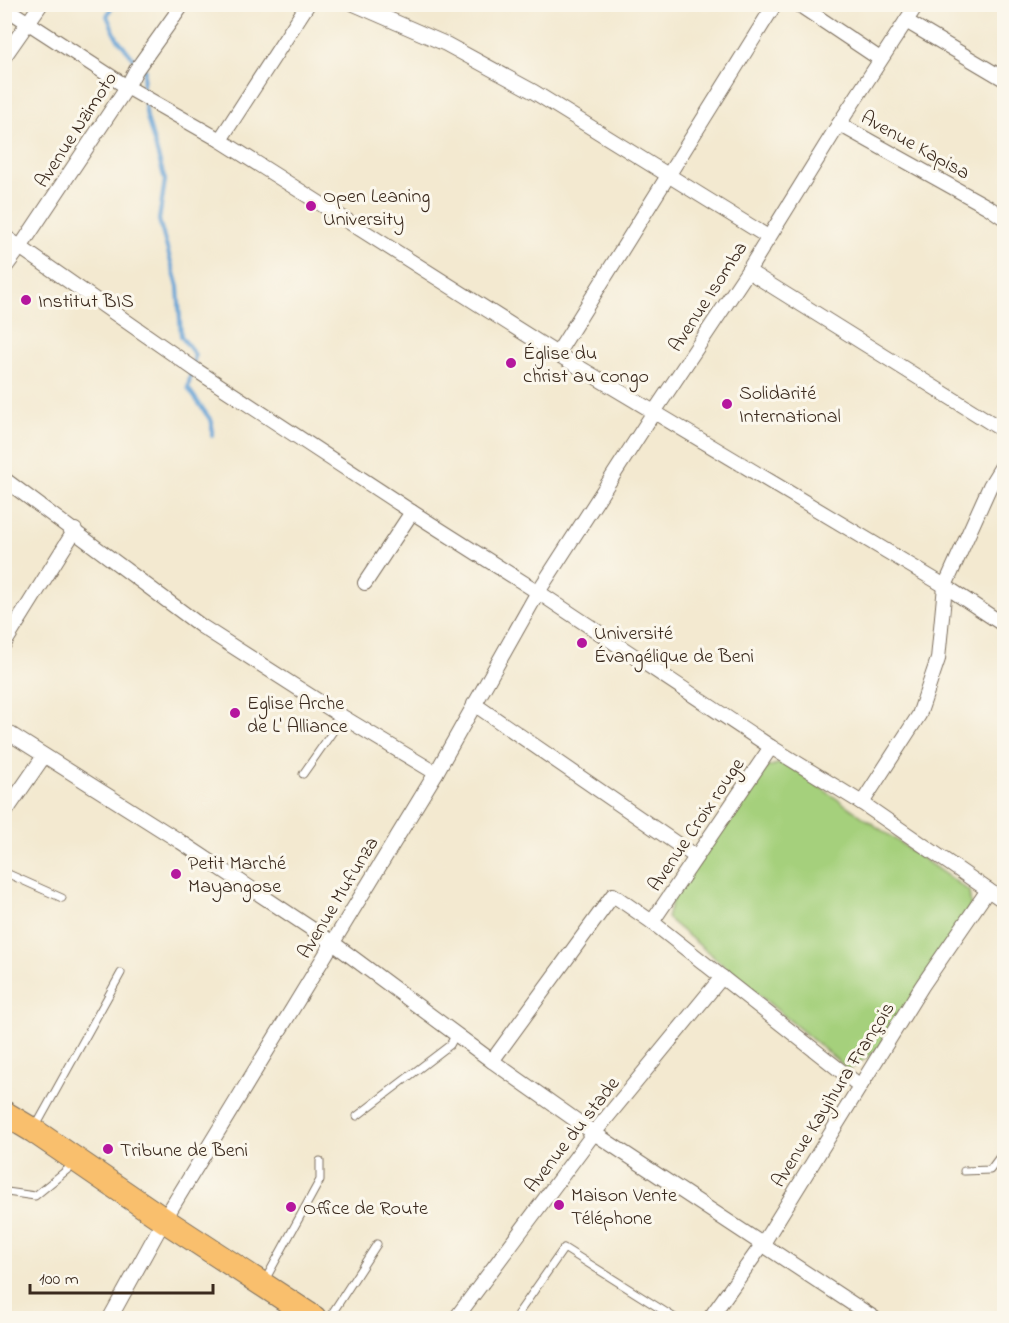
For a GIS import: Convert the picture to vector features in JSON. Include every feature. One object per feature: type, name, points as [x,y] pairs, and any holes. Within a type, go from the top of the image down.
[{"type":"highway","points":[[4,1113],[263,1284],[301,1315]]},
{"type":"street","points":[[4,57],[41,4]]},
{"type":"street","name":"Avenue Nzimoto","points":[[4,269],[127,87],[139,65],[183,4]]},
{"type":"street","points":[[220,140],[308,4]]},
{"type":"street","points":[[354,4],[446,44],[534,92],[768,237]]},
{"type":"street","points":[[557,354],[775,4]]},
{"type":"street","points":[[798,4],[880,59]]},
{"type":"street","name":"Avenue Isomba","points":[[538,592],[748,271],[880,59],[917,4]]},
{"type":"street","points":[[4,7],[127,87],[220,140],[557,354],[945,586],[1005,625]]},
{"type":"street","points":[[906,21],[1005,79]]},
{"type":"street","name":"Avenue Kapisa","points":[[839,124],[1005,218]]},
{"type":"street","points":[[4,236],[192,368],[538,592],[771,747],[862,803],[1005,901]]},
{"type":"street","points":[[748,271],[1005,431]]},
{"type":"street","points":[[862,803],[919,715],[938,659],[945,586],[990,486],[1005,463]]},
{"type":"street","points":[[4,479],[201,626],[343,717],[436,773]]},
{"type":"street","points":[[365,583],[412,512]]},
{"type":"street","points":[[4,644],[75,530]]},
{"type":"street","name":"Avenue Mufunza","points":[[110,1318],[164,1220],[436,773],[538,592]]},
{"type":"street","points":[[474,704],[696,857]]},
{"type":"street","points":[[4,730],[181,842],[333,943],[492,1061],[594,1133],[865,1316]]},
{"type":"street","name":"Avenue Croix rouge","points":[[652,922],[771,747]]},
{"type":"street","points":[[4,814],[44,756]]},
{"type":"street","name":"Avenue Kayihura François","points":[[710,1318],[762,1245],[922,986],[988,890]]},
{"type":"street","points":[[492,1061],[613,895],[652,922],[860,1086]]},
{"type":"street","name":"Avenue du stade","points":[[456,1318],[594,1133],[722,977]]},
{"type":"lane","points":[[303,774],[343,717]]},
{"type":"lane","points":[[4,872],[62,897]]},
{"type":"lane","points":[[34,1131],[122,973]]},
{"type":"lane","points":[[357,1116],[450,1045],[456,1034]]},
{"type":"lane","points":[[963,1171],[990,1170],[1005,1151]]},
{"type":"lane","points":[[4,1194],[14,1192],[35,1196],[77,1161]]},
{"type":"lane","points":[[263,1284],[320,1180],[320,1161]]},
{"type":"lane","points":[[329,1318],[377,1244]]},
{"type":"lane","points":[[515,1318],[564,1248],[675,1318]]},
{"type":"green space","points":[[784,762],[969,891],[971,906],[881,1047],[849,1070],[667,918],[673,898],[761,769]]},
{"type":"waterway","points":[[113,4],[107,16],[117,38],[137,63]]},
{"type":"waterway","points":[[142,68],[145,70],[142,91]]},
{"type":"waterway","points":[[145,104],[165,180],[159,220],[178,287],[181,336],[195,355],[193,365]]},
{"type":"waterway","points":[[191,372],[188,388],[212,422],[212,436]]},
{"type":"place","name":"Open Leaning University","points":[[311,206]]},
{"type":"place","name":"Institut BIS","points":[[26,300]]},
{"type":"place","name":"Église du christ au congo","points":[[511,363]]},
{"type":"place","name":"Solidarité International","points":[[727,404]]},
{"type":"place","name":"Université Évangélique de Beni","points":[[582,643]]},
{"type":"place","name":"Eglise Arche de L' Alliance","points":[[235,713]]},
{"type":"place","name":"Petit Marché Mayangose","points":[[176,874]]},
{"type":"place","name":"Tribune de Beni","points":[[108,1149]]},
{"type":"place","name":"Maison Vente Téléphone","points":[[559,1205]]},
{"type":"place","name":"Office de Route","points":[[291,1207]]}]
